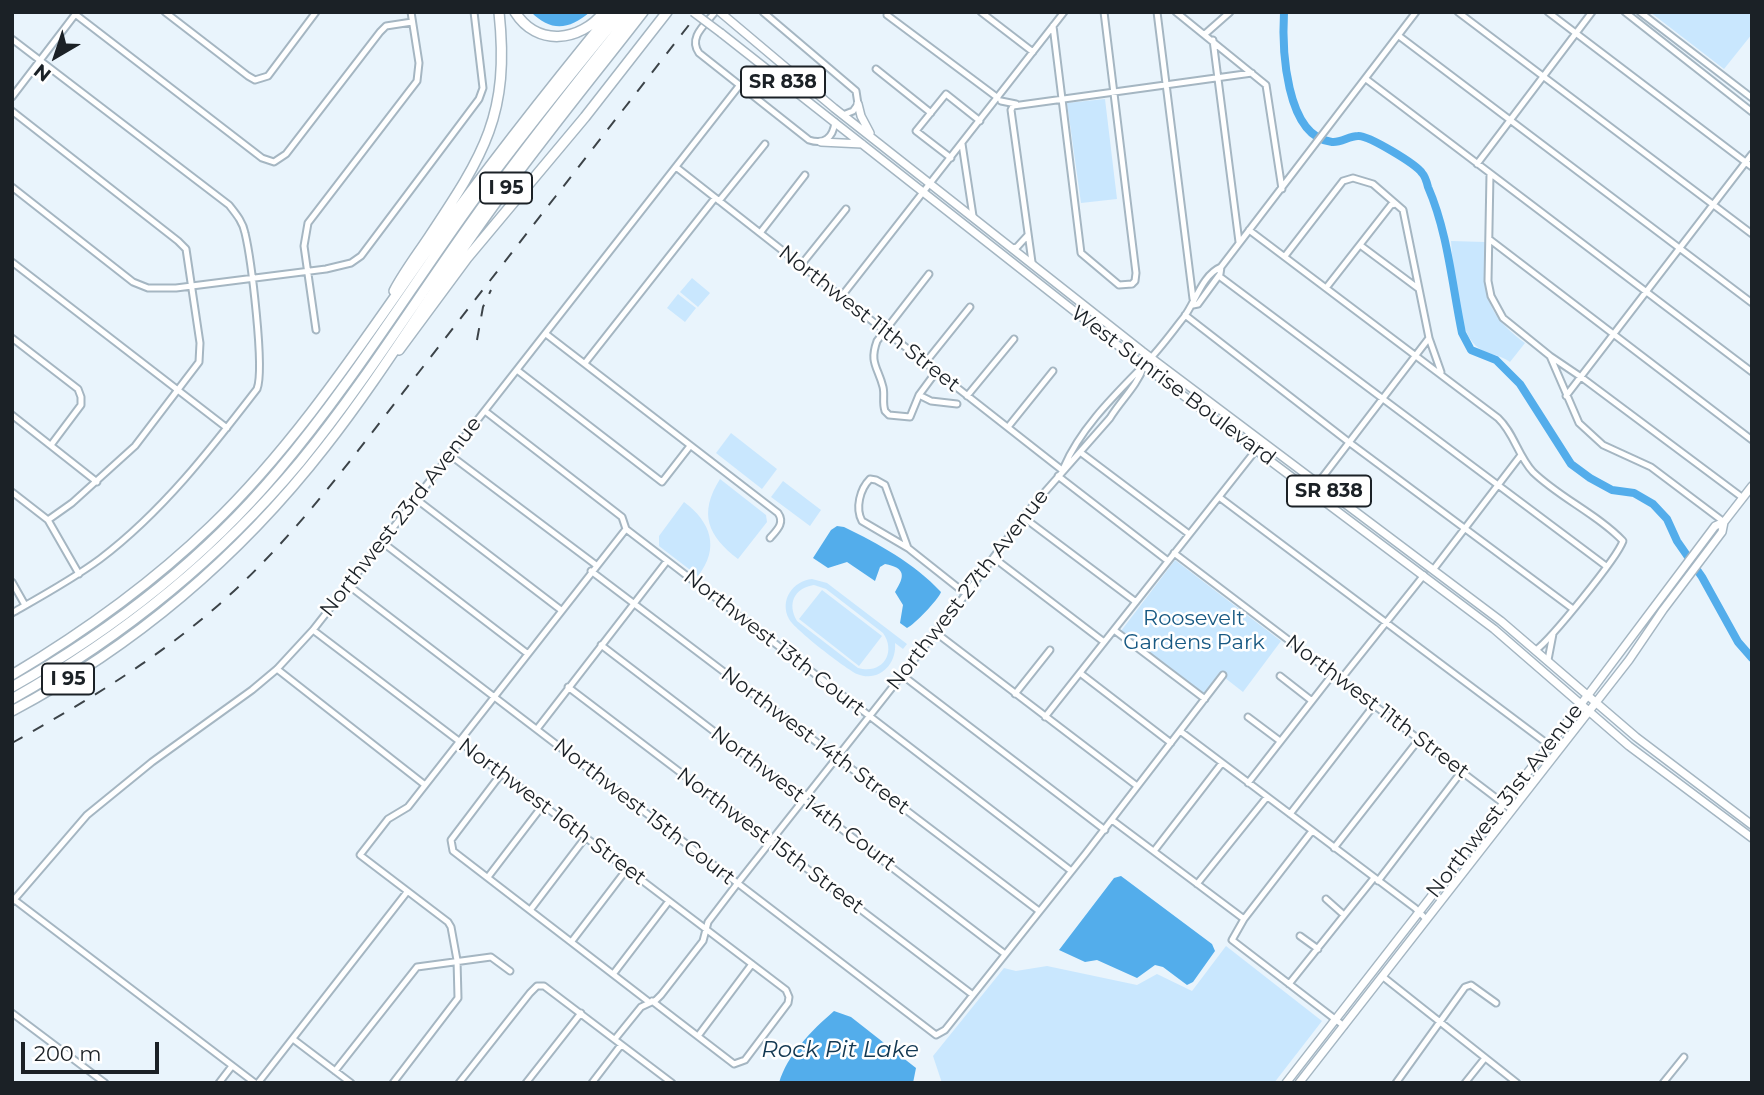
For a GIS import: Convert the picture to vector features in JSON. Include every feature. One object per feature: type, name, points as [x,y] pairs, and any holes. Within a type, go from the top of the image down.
[{"type":"highway","points":[[376,323],[400,279],[472,169],[489,136],[502,82],[503,55],[499,12]]},
{"type":"highway","points":[[514,12],[531,30],[558,37],[584,30],[604,12]]},
{"type":"highway","name":"I 95","points":[[12,675],[71,639],[125,601],[213,525],[291,438],[495,159],[612,12]]},
{"type":"highway","points":[[12,687],[90,639],[158,589],[214,538],[278,471],[331,404],[506,157],[622,12]]},
{"type":"highway","points":[[171,606],[311,447],[497,186],[633,12]]},
{"type":"highway","name":"I 95","points":[[12,711],[96,661],[171,606],[229,554],[282,500],[326,447],[508,185],[643,12]]},
{"type":"highway","points":[[379,372],[407,341],[467,258],[667,12]]},
{"type":"highway","points":[[213,525],[278,471]]},
{"type":"highway","points":[[12,699],[69,666],[124,628],[221,547]]},
{"type":"main road","name":"West Sunrise Boulevard","points":[[693,12],[1143,366],[1494,629],[1629,746],[1752,838]]},
{"type":"main road","name":"West Sunrise Boulevard","points":[[718,12],[874,140],[1150,358],[1444,578],[1536,650],[1636,737],[1752,825]]},
{"type":"main road","points":[[859,104],[864,122],[874,140]]},
{"type":"main road","points":[[821,142],[863,144]]},
{"type":"main road","points":[[1256,450],[1268,451],[1295,472],[1306,474]]},
{"type":"main road","name":"Northwest 31st Avenue","points":[[1286,1083],[1588,695],[1696,550],[1715,526],[1724,522],[1752,486]]},
{"type":"main road","name":"Northwest 31st Avenue","points":[[1299,1083],[1629,660],[1663,610],[1723,532],[1724,522]]},
{"type":"main road","points":[[1415,569],[1433,570]]},
{"type":"main road","points":[[1424,575],[1432,574],[1444,578]]},
{"type":"main road","points":[[1663,610],[1664,593]]},
{"type":"main road","points":[[1382,976],[1384,957]]},
{"type":"street","points":[[165,12],[248,76],[259,79],[268,76],[316,12]]},
{"type":"street","points":[[316,330],[304,246],[308,223],[416,81],[419,63],[411,12]]},
{"type":"street","points":[[12,187],[133,282],[148,288],[176,288],[308,271],[351,262],[361,256],[479,99],[483,88],[474,12]]},
{"type":"street","points":[[718,12],[695,37],[695,47],[699,53],[805,137],[821,142],[832,134],[835,122]]},
{"type":"street","points":[[763,12],[859,95],[859,104],[853,111],[843,115]]},
{"type":"street","points":[[981,12],[1033,52]]},
{"type":"street","points":[[841,297],[999,99],[1064,12]]},
{"type":"street","points":[[1104,12],[1136,273],[1132,284],[1134,293]]},
{"type":"street","points":[[1157,12],[1193,302]]},
{"type":"street","points":[[1205,34],[1230,12]]},
{"type":"street","name":"Northwest 27th Avenue","points":[[1193,302],[1198,304],[1219,276],[1221,267],[1416,12]]},
{"type":"street","points":[[1458,12],[1752,234]]},
{"type":"street","points":[[1548,12],[1752,167]]},
{"type":"street","points":[[1625,12],[1752,112]]},
{"type":"street","points":[[1640,12],[1752,98]]},
{"type":"street","points":[[12,97],[76,13],[262,158],[274,162],[286,154],[380,32],[386,26],[412,22]]},
{"type":"street","points":[[1181,14],[1266,85],[1282,189]]},
{"type":"street","points":[[1478,164],[1592,14]]},
{"type":"street","points":[[887,15],[1013,107],[1061,98],[1252,73]]},
{"type":"street","points":[[1053,26],[1081,250]]},
{"type":"street","points":[[1399,36],[1752,303]]},
{"type":"street","points":[[12,39],[229,205],[239,218],[245,231],[252,278],[259,383],[186,479],[125,538],[79,573],[12,613]]},
{"type":"street","points":[[1213,40],[1239,243]]},
{"type":"street","points":[[876,69],[931,113]]},
{"type":"street","points":[[1366,79],[1752,372]]},
{"type":"street","name":"Northwest 23rd Avenue","points":[[13,900],[87,815],[114,791],[252,690],[277,669],[313,630],[739,86]]},
{"type":"street","points":[[951,158],[916,131],[946,94],[980,121]]},
{"type":"street","points":[[1013,107],[1031,262]]},
{"type":"street","points":[[12,111],[186,250],[200,343],[199,362],[135,446],[97,482],[48,520]]},
{"type":"street","points":[[585,363],[717,199],[765,144]]},
{"type":"street","points":[[962,144],[973,216]]},
{"type":"street","points":[[1566,396],[1752,154]]},
{"type":"street","name":"Northwest 11th Street","points":[[676,167],[1008,427],[1168,561]]},
{"type":"street","points":[[1490,174],[1488,281],[1497,309],[1510,325],[1550,356],[1743,498]]},
{"type":"street","points":[[760,233],[805,175]]},
{"type":"street","points":[[1285,256],[1343,181],[1353,178],[1373,184],[1403,210],[1429,338],[1442,375]]},
{"type":"street","points":[[1326,288],[1391,205],[1396,204]]},
{"type":"street","points":[[801,265],[845,209]]},
{"type":"street","points":[[1249,230],[1416,355],[1509,429],[1521,455],[1535,473],[1623,541],[1573,609],[1536,650]]},
{"type":"street","points":[[1013,248],[1028,235]]},
{"type":"street","points":[[1489,239],[1752,440]]},
{"type":"street","points":[[1360,245],[1419,289]]},
{"type":"street","points":[[1073,249],[1081,250],[1119,285],[1132,284]]},
{"type":"street","points":[[12,262],[227,428]]},
{"type":"street","name":"Northwest 27th Avenue","points":[[1061,471],[1077,444],[1185,315],[1215,269],[1221,267]]},
{"type":"street","points":[[929,274],[877,341],[873,358],[874,369],[883,386],[885,411],[889,415],[910,417],[919,395],[936,372]]},
{"type":"street","points":[[1219,276],[1606,566]]},
{"type":"street","points":[[1190,277],[1196,284],[1204,284]]},
{"type":"street","points":[[925,363],[970,307]]},
{"type":"street","points":[[1185,315],[1350,443],[1573,609]]},
{"type":"street","points":[[546,334],[778,513],[782,518],[781,524],[770,538]]},
{"type":"street","points":[[12,338],[78,389],[82,397],[81,405],[51,445]]},
{"type":"street","points":[[1318,483],[1429,338]]},
{"type":"street","points":[[967,396],[1014,339]]},
{"type":"street","points":[[1550,356],[1579,423],[1603,445],[1651,467],[1724,522]]},
{"type":"street","name":"Northwest 27th Avenue","points":[[615,1039],[641,1006],[661,995],[703,941],[708,922],[737,884],[966,594],[1023,517],[1110,418],[1139,380],[1143,366]]},
{"type":"street","points":[[517,370],[662,482],[690,446]]},
{"type":"street","points":[[1008,427],[1053,371]]},
{"type":"street","points":[[919,395],[931,401],[957,404]]},
{"type":"street","name":"Northwest 13th Court","points":[[485,411],[622,517],[626,529],[1070,870]]},
{"type":"street","points":[[12,415],[97,482]]},
{"type":"street","points":[[1045,717],[1256,450]]},
{"type":"street","points":[[1080,452],[1189,534]]},
{"type":"street","points":[[1433,570],[1521,455]]},
{"type":"street","points":[[450,456],[596,565]]},
{"type":"street","points":[[908,548],[885,485],[870,479],[864,485],[860,497],[859,514],[862,520],[908,548],[966,594]]},
{"type":"street","points":[[12,492],[48,520],[79,573]]},
{"type":"street","points":[[1219,497],[1549,745]]},
{"type":"street","points":[[416,499],[561,610]]},
{"type":"street","points":[[1023,517],[1136,602]]},
{"type":"street","points":[[393,1083],[458,998],[457,960],[451,927],[360,855],[388,819],[408,807],[626,529]]},
{"type":"street","points":[[382,542],[528,654]]},
{"type":"street","name":"Northwest 11th Street","points":[[1174,553],[1512,810]]},
{"type":"street","points":[[994,558],[1104,642]]},
{"type":"street","points":[[537,729],[667,561]]},
{"type":"street","name":"Northwest 14th Street","points":[[592,571],[1039,911]]},
{"type":"street","points":[[1341,679],[1424,575]]},
{"type":"street","points":[[12,582],[25,605]]},
{"type":"street","name":"Northwest 15th Court","points":[[348,586],[936,1035],[942,1034],[973,995]]},
{"type":"street","name":"Northwest 16th Street","points":[[313,630],[786,990],[788,1003],[740,1063],[734,1064],[698,1036]]},
{"type":"street","points":[[1114,630],[1205,699]]},
{"type":"street","points":[[1548,660],[1555,631]]},
{"type":"street","points":[[935,632],[1137,786]]},
{"type":"street","name":"Northwest 14th Court","points":[[601,645],[1005,954]]},
{"type":"street","points":[[1015,694],[1050,650]]},
{"type":"street","points":[[277,669],[425,785]]},
{"type":"street","points":[[1080,673],[1171,743]]},
{"type":"street","points":[[1248,783],[1334,674]]},
{"type":"street","points":[[902,675],[1105,830]]},
{"type":"street","points":[[973,995],[1070,870],[1105,830],[1223,675]]},
{"type":"street","points":[[1280,676],[1312,701]]},
{"type":"street","name":"Northwest 15th Street","points":[[568,687],[973,995]]},
{"type":"street","points":[[1290,814],[1375,704]]},
{"type":"street","points":[[1248,717],[1280,741]]},
{"type":"street","points":[[1180,731],[1426,919]]},
{"type":"street","points":[[1334,848],[1420,738]]},
{"type":"street","points":[[1154,852],[1222,763]]},
{"type":"street","points":[[1289,984],[1462,771]]},
{"type":"street","points":[[502,774],[452,840],[453,851],[650,1002],[698,1036],[752,964]]},
{"type":"street","points":[[1197,884],[1267,797]]},
{"type":"street","points":[[488,877],[543,805]]},
{"type":"street","points":[[1112,820],[1244,919]]},
{"type":"street","points":[[1312,831],[1244,919],[1232,940],[1343,1026]]},
{"type":"street","points":[[531,909],[585,838]]},
{"type":"street","points":[[572,941],[627,869]]},
{"type":"street","points":[[13,900],[256,1083],[407,892]]},
{"type":"street","points":[[1326,899],[1345,915]]},
{"type":"street","points":[[614,973],[668,901]]},
{"type":"street","points":[[1300,936],[1318,949]]},
{"type":"street","points":[[335,1071],[417,967],[493,957],[510,971]]},
{"type":"street","points":[[1382,976],[1517,1083]]},
{"type":"street","points":[[1396,1083],[1465,987],[1471,985],[1496,1003]]},
{"type":"street","points":[[459,1083],[537,986],[544,986],[672,1083]]},
{"type":"street","points":[[12,1013],[105,1083]]},
{"type":"street","points":[[526,1083],[581,1013]]},
{"type":"street","points":[[293,1039],[351,1083]]},
{"type":"street","points":[[592,1083],[621,1045]]},
{"type":"street","points":[[1663,1083],[1684,1057]]},
{"type":"street","points":[[1465,1083],[1485,1058]]},
{"type":"street","points":[[219,1083],[232,1066]]},
{"type":"street","points":[[658,1083],[663,1076]]},
{"type":"green space","points":[[1650,12],[1752,12],[1752,34],[1724,69]]},
{"type":"green space","points":[[1105,99],[1117,199],[1081,203],[1067,103]]},
{"type":"green space","points":[[1451,241],[1485,242],[1486,288],[1493,310],[1525,343],[1510,362],[1480,349],[1469,337],[1457,296]]},
{"type":"green space","points":[[692,278],[710,293],[698,307],[680,292]]},
{"type":"green space","points":[[678,294],[696,308],[685,322],[667,308]]},
{"type":"green space","points":[[731,433],[777,469],[762,489],[716,453]]},
{"type":"green space","points":[[720,479],[766,515],[767,522],[738,559],[719,542],[710,524],[709,503]]},
{"type":"green space","points":[[783,481],[821,510],[810,526],[771,497]]},
{"type":"green space","points":[[684,502],[701,518],[709,536],[709,555],[698,576],[659,546],[659,536]]},
{"type":"green space","name":"Roosevelt Gardens Park","points":[[1175,560],[1281,641],[1243,692],[1220,674],[1205,695],[1121,631]]},
{"type":"green space","points":[[812,579],[827,583],[907,644],[903,649],[895,643],[890,664],[879,674],[865,676],[851,671],[789,619],[786,612],[787,599],[799,583]],"holes":[[[814,585],[826,589],[883,633],[887,641],[888,655],[880,665],[867,669],[858,668],[797,621],[793,609],[797,593]]]},
{"type":"green space","points":[[822,590],[882,636],[859,666],[799,619]]},
{"type":"green space","points":[[1226,946],[1322,1021],[1274,1083],[942,1083],[933,1056],[1004,968],[1016,971],[1047,966],[1137,985],[1157,974],[1192,991]]},
{"type":"water","points":[[531,12],[590,12],[575,22],[553,26]]},
{"type":"water","points":[[837,526],[857,533],[896,555],[941,592],[911,626],[907,628],[900,623],[903,605],[895,592],[902,577],[900,570],[885,564],[880,567],[875,581],[847,562],[828,568],[813,558],[831,530]]},
{"type":"water","points":[[1121,876],[1212,944],[1215,951],[1193,982],[1187,985],[1163,967],[1155,965],[1137,978],[1097,960],[1085,962],[1059,950],[1114,878]]},
{"type":"water","name":"Rock Pit Lake","points":[[834,1011],[851,1017],[916,1068],[913,1083],[779,1083],[794,1053]]},
{"type":"waterway","points":[[1284,12],[1286,67],[1296,108],[1304,124],[1316,136],[1332,142],[1358,136],[1371,140],[1402,157],[1422,173],[1440,222],[1462,333],[1471,350],[1496,360],[1520,384],[1571,464],[1612,490],[1634,493],[1653,504],[1667,519],[1677,541],[1702,577],[1738,642],[1752,658]]},
{"type":"railway","points":[[12,743],[95,695],[174,641],[223,601],[277,548],[350,462],[699,12]]},
{"type":"railway","points":[[477,340],[483,307],[491,290]]}]
